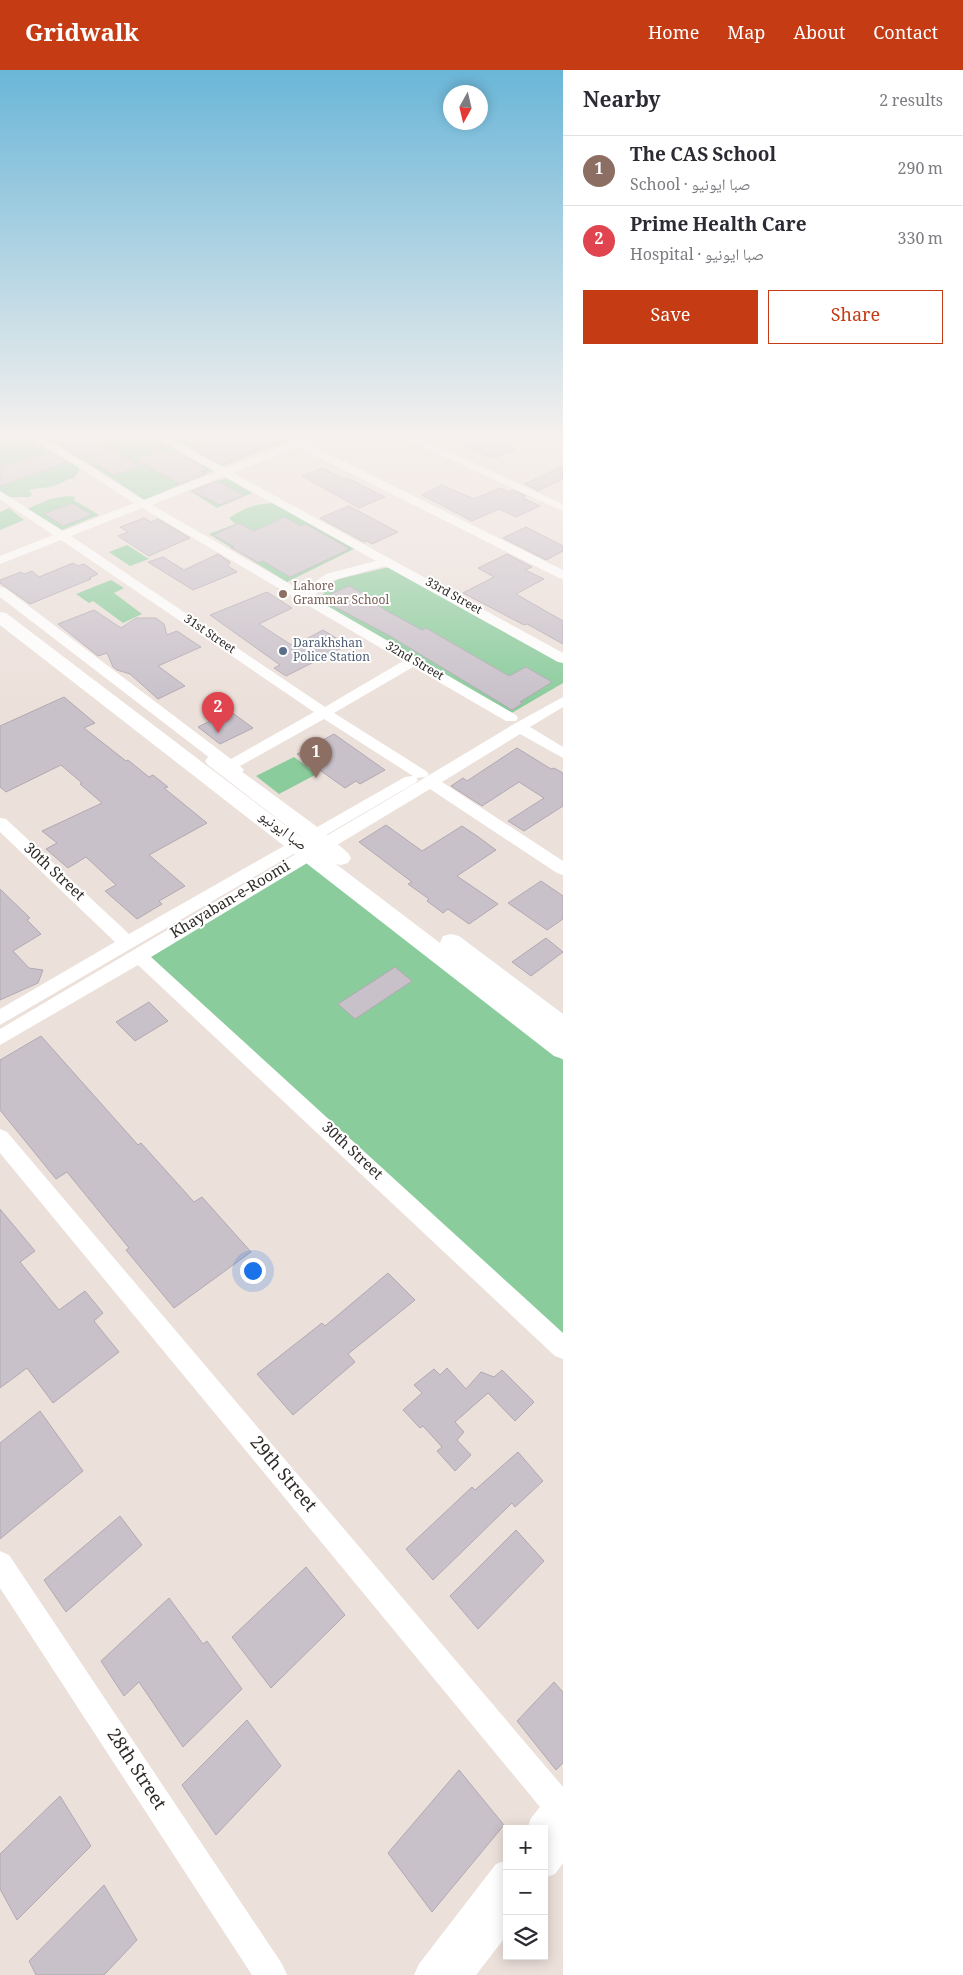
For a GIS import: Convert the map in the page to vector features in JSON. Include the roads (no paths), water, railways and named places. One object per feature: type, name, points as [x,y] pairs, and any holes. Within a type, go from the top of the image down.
[{"type":"main road","name":"صبا ایونیو","points":[[0,599],[227,767],[313,842],[563,1049]]},
{"type":"main road","name":"صبا ایونیو","points":[[0,617],[313,842],[563,1027]]},
{"type":"street","name":"31st Street","points":[[46,525],[323,712],[563,869]]},
{"type":"street","points":[[0,560],[90,525]]},
{"type":"street","name":"32nd Street","points":[[179,525],[413,661],[563,753]]},
{"type":"street","name":"33rd Street","points":[[321,525],[563,659]]},
{"type":"street","points":[[463,525],[563,575]]},
{"type":"street","points":[[303,596],[330,578],[388,561]]},
{"type":"street","points":[[0,591],[227,767],[413,661]]},
{"type":"street","name":"Khayaban-e-Roomi","points":[[0,1038],[133,949],[313,842],[426,778],[515,722],[563,689]]},
{"type":"street","name":"Khayaban-e-Roomi","points":[[515,722],[563,701]]},
{"type":"street","name":"30th Street","points":[[0,823],[563,1348]]},
{"type":"street","name":"Khayaban-e-Roomi","points":[[0,1018],[133,949]]},
{"type":"street","name":"29th Street","points":[[0,1138],[557,1812]]},
{"type":"street","name":"28th Street","points":[[0,1564],[271,1975]]},
{"type":"street","points":[[548,1857],[563,1839]]},
{"type":"street","points":[[430,1975],[503,1880]]},
{"type":"street","points":[[456,1975],[503,1915]]},
{"type":"place","name":"Lahore Grammar School","points":[[283,594]]},
{"type":"place","name":"Darakhshan Police Station","points":[[283,651]]},
{"type":"place","name":"Prime Health Care","points":[[218,733]]},
{"type":"place","name":"The CAS School","points":[[316,778]]}]
